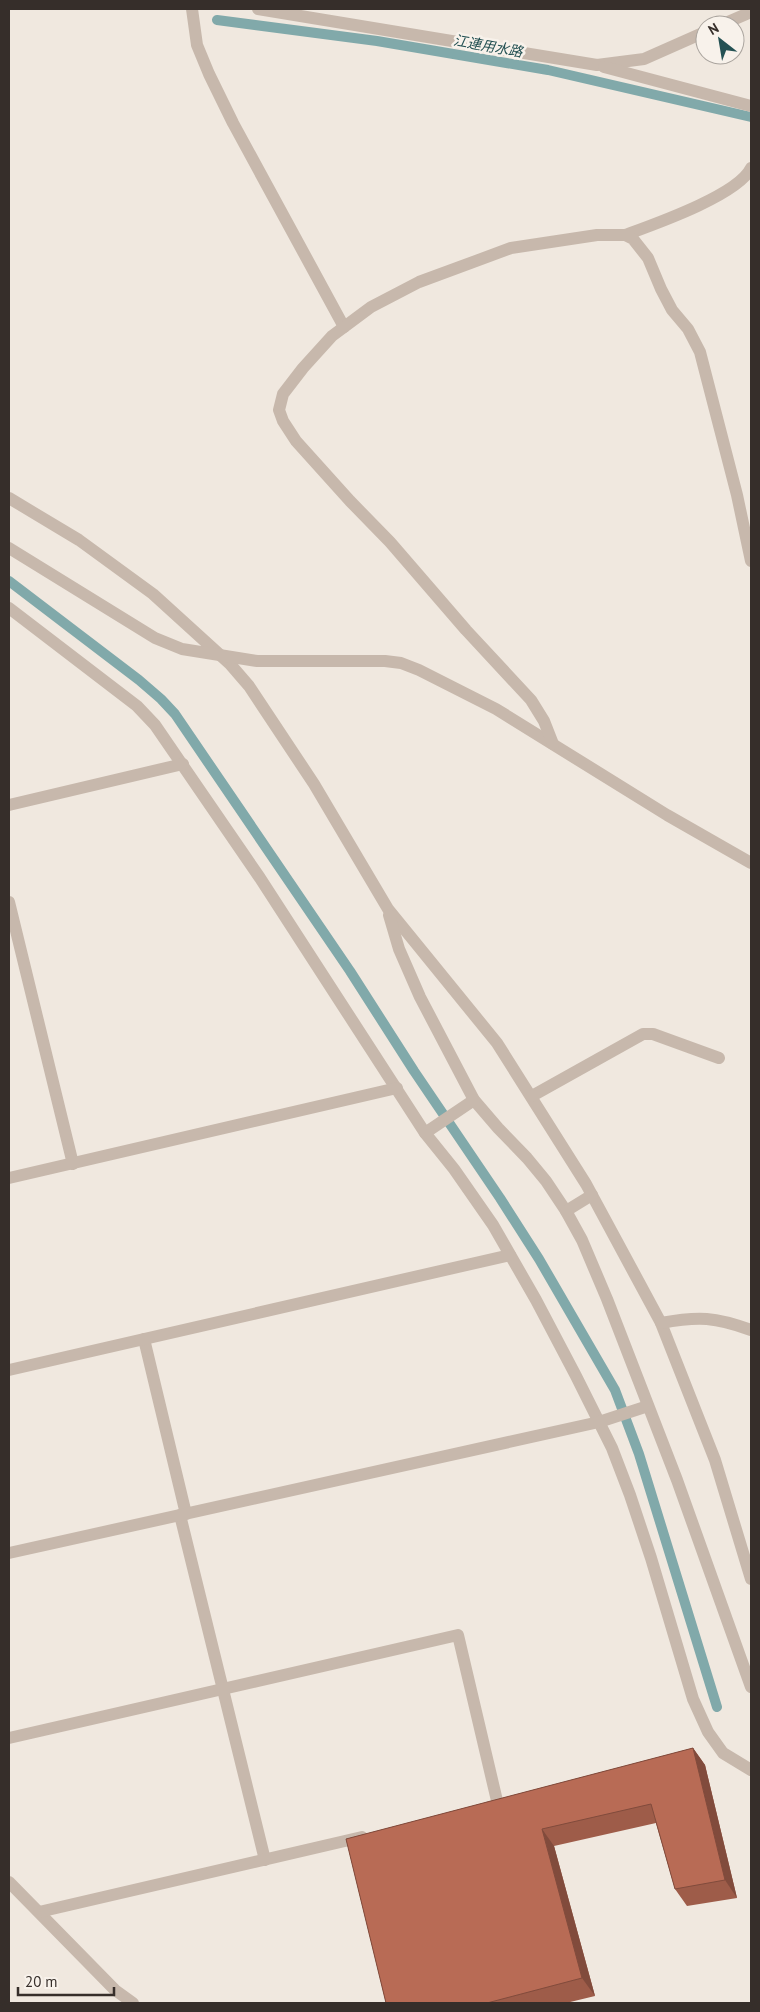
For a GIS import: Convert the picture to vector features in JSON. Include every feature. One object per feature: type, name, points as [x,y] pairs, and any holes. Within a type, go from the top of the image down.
[{"type":"street","points":[[192,9],[196,45],[209,74],[233,123],[344,328]]},
{"type":"street","points":[[258,9],[597,65],[751,106]]},
{"type":"street","points":[[597,65],[644,58],[695,36]]},
{"type":"street","points":[[553,744],[544,721],[531,700],[466,630],[390,542],[296,441],[283,421],[279,410],[283,394],[303,368],[332,336],[371,307],[419,282],[511,248],[597,235],[625,235],[712,198],[734,186],[751,168]]},
{"type":"street","points":[[625,235],[633,239],[648,258],[672,310],[688,329],[700,352],[737,495],[751,561]]},
{"type":"street","points":[[9,498],[79,540],[153,594],[222,656],[249,686],[314,784],[388,910],[497,1043],[532,1096],[592,1196],[661,1323],[714,1460],[751,1579]]},
{"type":"street","points":[[9,548],[155,638],[182,649],[257,661],[385,661],[401,663],[419,670],[496,709],[668,815],[750,860]]},
{"type":"street","points":[[10,610],[137,706],[155,725],[183,764],[425,1133],[493,1225],[541,1308],[612,1448],[651,1558],[693,1699],[708,1732],[723,1752],[751,1770]]},
{"type":"street","points":[[9,805],[183,764]]},
{"type":"street","points":[[9,902],[73,1164]]},
{"type":"street","points":[[388,910],[399,949],[420,997],[474,1100],[498,1128],[528,1158],[566,1211],[582,1240],[648,1406],[751,1687]]},
{"type":"street","points":[[532,1096],[643,1034],[653,1034],[719,1058]]},
{"type":"street","points":[[9,1178],[397,1088]]},
{"type":"street","points":[[425,1133],[474,1100]]},
{"type":"street","points":[[566,1211],[592,1196]]},
{"type":"street","points":[[9,1370],[510,1255]]},
{"type":"street","points":[[661,1323],[691,1317],[715,1319],[751,1330]]},
{"type":"street","points":[[144,1339],[222,1689],[264,1860]]},
{"type":"street","points":[[9,1553],[599,1422],[648,1406]]},
{"type":"street","points":[[9,1738],[458,1635],[498,1805],[480,1809]]},
{"type":"street","points":[[38,1912],[377,1833]]},
{"type":"street","points":[[9,1882],[115,1990],[133,2003]]},
{"type":"building","points":[[693,1748],[725,1880],[675,1889],[651,1804],[542,1829],[582,1978],[487,2003],[386,2003],[346,1839]]},
{"type":"waterway","name":"江連用水路","points":[[217,20],[377,41],[548,70],[751,117]]},
{"type":"waterway","points":[[9,581],[139,680],[175,714],[350,971],[539,1259],[615,1390],[639,1454],[717,1707]]}]
